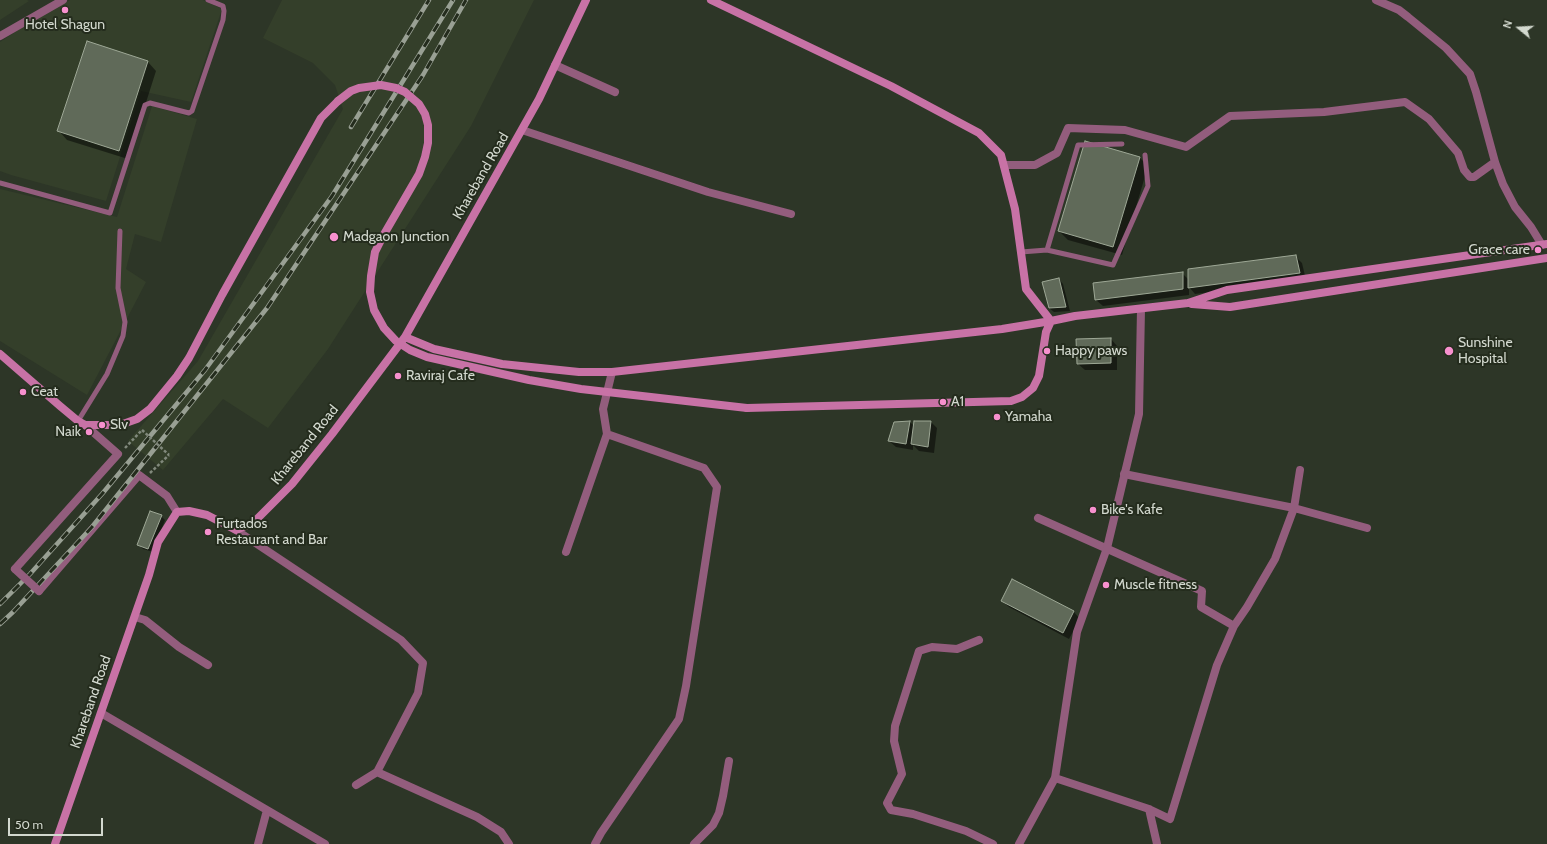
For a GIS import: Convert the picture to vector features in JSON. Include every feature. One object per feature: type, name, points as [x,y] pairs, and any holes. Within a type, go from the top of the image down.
[{"type":"main road","name":"Khareband Road","points":[[236,530],[254,522],[292,484],[332,434],[405,337],[539,99],[586,0]]},
{"type":"main road","points":[[711,0],[891,86],[979,133],[1001,155],[1015,209],[1026,289],[1051,321]]},
{"type":"main road","points":[[0,354],[82,423],[120,425],[137,419],[150,409],[177,376],[189,358],[321,118],[338,101],[351,91],[367,86],[381,85],[396,88],[405,92],[418,104],[425,114],[428,125],[428,143],[419,174],[383,236],[376,252],[371,276],[370,292],[374,310],[384,328],[396,341],[410,350],[427,357],[464,367],[581,389],[747,408],[1011,401],[1022,397],[1033,388],[1039,376],[1046,332],[1051,321]]},
{"type":"main road","points":[[405,337],[434,349],[502,364],[578,372],[612,372],[1002,329],[1076,316],[1188,303],[1227,290],[1544,244]]},
{"type":"main road","points":[[1188,303],[1230,307],[1547,258]]},
{"type":"main road","points":[[1441,259],[1442,274]]},
{"type":"main road","points":[[177,512],[189,511],[207,514],[236,530]]},
{"type":"main road","name":"Khareband Road","points":[[55,844],[135,617],[158,542],[177,512]]},
{"type":"street","points":[[0,36],[63,0]]},
{"type":"street","points":[[1376,0],[1399,10],[1408,17],[1446,48],[1470,74],[1495,162],[1503,184],[1515,207],[1544,244]]},
{"type":"street","points":[[555,65],[615,92]]},
{"type":"street","points":[[1004,165],[1034,165],[1057,154],[1068,128],[1125,130],[1186,147],[1230,116],[1324,112],[1405,102],[1429,119],[1458,153],[1464,170],[1470,178],[1474,177],[1495,162]]},
{"type":"street","points":[[522,130],[708,192],[791,214]]},
{"type":"street","points":[[1019,844],[1055,778],[1077,632],[1107,548],[1139,414],[1141,309]]},
{"type":"street","points":[[566,552],[607,434],[603,409],[612,372]]},
{"type":"street","points":[[82,423],[118,454],[15,569],[39,591],[139,475],[167,496],[177,512]]},
{"type":"street","points":[[595,844],[679,719],[686,686],[717,487],[704,468],[607,434]]},
{"type":"street","points":[[1055,778],[1149,809],[1170,819],[1217,665],[1234,626],[1247,607],[1274,559],[1294,508],[1300,470]]},
{"type":"street","points":[[1124,474],[1294,508],[1367,528]]},
{"type":"street","points":[[1038,518],[1202,591],[1201,607],[1234,626]]},
{"type":"street","points":[[236,530],[401,640],[423,663],[418,693],[378,772],[356,785]]},
{"type":"street","points":[[135,617],[145,620],[179,647],[208,665]]},
{"type":"street","points":[[979,640],[957,649],[932,647],[919,651],[895,726],[894,741],[902,774],[887,803],[891,810],[913,814],[966,831],[993,844]]},
{"type":"street","points":[[101,713],[325,844]]},
{"type":"street","points":[[694,844],[713,825],[719,814],[729,761]]},
{"type":"street","points":[[378,772],[477,817],[500,832],[509,844]]},
{"type":"street","points":[[1149,809],[1157,844]]},
{"type":"street","points":[[258,844],[267,810]]},
{"type":"lane","points":[[0,183],[110,213],[145,105],[150,103],[189,113],[192,111],[223,20],[224,11],[222,6],[208,0]]},
{"type":"lane","points":[[1047,250],[1078,145],[1122,144]]},
{"type":"lane","points":[[1021,252],[1047,250],[1113,266],[1148,186],[1145,155]]},
{"type":"lane","points":[[82,423],[107,374],[123,336],[125,322],[118,288],[120,231]]},
{"type":"path","points":[[122,452],[142,430],[168,454],[150,474]]},
{"type":"shaded area","points":[[0,0],[27,0],[29,1],[0,20]]},
{"type":"shaded area","points":[[70,0],[203,0],[222,9],[191,102],[141,91],[106,201],[0,171],[0,42],[35,19]]},
{"type":"shaded area","name":"Madgaon Junction","points":[[282,0],[534,0],[471,126],[328,349],[268,428],[223,399],[163,470],[128,441],[198,361],[343,109],[335,85],[313,63],[263,38]]},
{"type":"shaded area","points":[[152,106],[197,119],[161,242],[135,234],[126,269],[146,282],[87,395],[0,341],[0,189],[117,217]]},
{"type":"building","points":[[87,41],[148,61],[119,151],[57,131]]},
{"type":"building","points":[[1085,141],[1140,157],[1113,247],[1058,231]]},
{"type":"building","points":[[1296,255],[1300,273],[1188,288],[1188,269]]},
{"type":"building","points":[[1183,272],[1183,289],[1095,300],[1093,283]]},
{"type":"building","points":[[1059,278],[1066,307],[1049,308],[1042,282]]},
{"type":"building","points":[[1111,338],[1111,363],[1077,364],[1076,339]]},
{"type":"building","points":[[910,421],[906,444],[888,441],[894,422]]},
{"type":"building","points":[[914,421],[931,421],[928,447],[911,444]]},
{"type":"building","points":[[150,511],[162,515],[148,549],[137,545]]},
{"type":"building","points":[[1012,579],[1074,611],[1063,633],[1001,601]]},
{"type":"railway","points":[[351,127],[429,0]]},
{"type":"railway","points":[[0,604],[30,574],[102,494],[205,370],[332,196],[453,0]]},
{"type":"railway","points":[[0,624],[92,527],[267,308],[423,75],[466,0]]},
{"type":"place","name":"Hotel Shagun","points":[[65,10]]},
{"type":"place","name":"Madgaon Junction","points":[[334,237]]},
{"type":"place","name":"Grace care","points":[[1538,250]]},
{"type":"place","name":"Happy paws","points":[[1047,351]]},
{"type":"place","name":"Sunshine Hospital","points":[[1449,351]]},
{"type":"place","name":"Raviraj Cafe","points":[[398,376]]},
{"type":"place","name":"Ceat","points":[[23,392]]},
{"type":"place","name":"A1","points":[[943,402]]},
{"type":"place","name":"Yamaha","points":[[997,417]]},
{"type":"place","name":"Slv","points":[[102,425]]},
{"type":"place","name":"Naik","points":[[89,432]]},
{"type":"place","name":"Bike's Kafe","points":[[1093,510]]},
{"type":"place","name":"Furtados Restaurant and Bar","points":[[208,532]]},
{"type":"place","name":"Muscle fitness","points":[[1106,585]]}]
